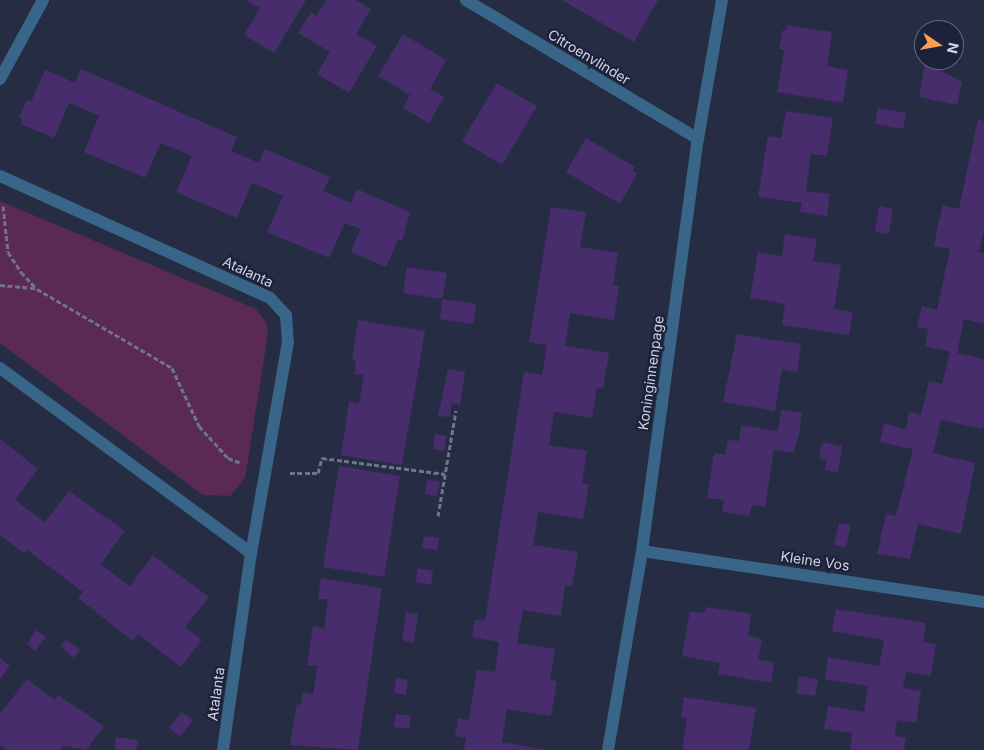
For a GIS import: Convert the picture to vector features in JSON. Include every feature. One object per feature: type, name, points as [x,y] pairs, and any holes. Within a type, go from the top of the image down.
[{"type":"street","points":[[0,79],[43,0]]},
{"type":"street","name":"Citroenvlinder","points":[[466,0],[698,139]]},
{"type":"street","name":"Koninginnenpage","points":[[608,750],[642,551],[698,139],[722,0]]},
{"type":"street","name":"Atalanta","points":[[4,178],[270,298],[286,315],[288,342],[267,472],[251,553],[223,750]]},
{"type":"street","points":[[0,368],[251,553]]},
{"type":"street","name":"Kleine Vos","points":[[642,551],[984,602]]},
{"type":"path","points":[[4,178],[2,214],[8,252],[37,289],[172,368],[199,426],[228,458],[267,472],[318,473],[322,458],[445,474]]},
{"type":"path","points":[[0,285],[37,289]]},
{"type":"path","points":[[438,516],[456,410]]},
{"type":"shaded area","points":[[0,201],[256,309],[266,322],[268,334],[245,478],[230,496],[203,495],[0,343]]},
{"type":"building","points":[[246,0],[306,0],[274,53],[244,35],[260,8]]},
{"type":"building","points":[[326,0],[356,0],[371,9],[356,34],[377,46],[349,93],[317,74],[330,52],[298,33],[311,12],[316,16]]},
{"type":"building","points":[[562,0],[658,0],[634,42]]},
{"type":"building","points":[[788,25],[832,32],[827,66],[848,70],[843,103],[777,92],[784,50],[779,49],[783,30],[787,30]]},
{"type":"building","points":[[403,34],[446,60],[430,89],[444,97],[429,123],[403,108],[410,95],[378,76]]},
{"type":"building","points":[[81,69],[237,137],[231,151],[259,163],[265,149],[330,177],[323,191],[351,203],[357,189],[410,212],[402,241],[398,240],[386,267],[351,252],[360,229],[345,223],[329,258],[267,232],[283,196],[268,189],[252,183],[237,218],[176,192],[192,156],[176,149],[161,143],[145,178],[84,152],[99,116],[84,109],[69,103],[54,138],[21,124],[23,119],[19,117],[27,100],[31,102],[45,70],[75,83]]},
{"type":"building","points":[[924,70],[940,70],[962,82],[957,105],[919,97]]},
{"type":"building","points":[[497,83],[537,106],[502,165],[462,141]]},
{"type":"building","points":[[878,108],[906,113],[903,129],[875,124]]},
{"type":"building","points":[[786,111],[833,118],[827,156],[811,154],[806,191],[830,194],[827,216],[800,212],[802,203],[758,197],[768,136],[781,138]]},
{"type":"building","points":[[978,119],[984,121],[984,231],[979,252],[984,253],[984,324],[964,319],[957,353],[984,359],[984,424],[983,429],[941,420],[933,453],[975,463],[961,534],[918,524],[910,559],[877,554],[886,514],[896,516],[913,449],[880,442],[884,424],[906,429],[909,412],[921,415],[929,381],[942,384],[950,352],[925,346],[928,329],[917,327],[922,306],[937,310],[950,249],[934,246],[938,225],[943,205],[959,209]]},
{"type":"building","points":[[586,138],[635,167],[632,171],[637,174],[620,204],[566,172]]},
{"type":"building","points":[[879,206],[893,209],[889,234],[875,232]]},
{"type":"building","points":[[551,207],[586,212],[580,247],[618,253],[613,285],[619,286],[614,320],[570,313],[565,346],[609,353],[603,388],[597,387],[592,418],[554,412],[549,445],[587,451],[582,483],[589,484],[583,519],[538,512],[533,545],[578,552],[572,586],[565,585],[561,616],[523,610],[517,643],[555,649],[550,679],[557,682],[551,716],[507,709],[502,742],[545,750],[464,750],[466,738],[455,736],[458,718],[469,720],[477,669],[495,672],[499,642],[472,637],[475,619],[485,621],[524,372],[542,375],[547,345],[529,342]]},
{"type":"building","points":[[785,234],[817,239],[813,261],[841,265],[834,309],[853,312],[849,335],[782,325],[785,304],[750,298],[758,252],[782,256]]},
{"type":"building","points":[[407,267],[447,273],[442,299],[403,293]]},
{"type":"building","points":[[442,299],[476,304],[473,324],[440,319]]},
{"type":"building","points":[[358,320],[425,331],[402,465],[341,455],[349,401],[359,404],[364,375],[354,374],[356,361],[352,360]]},
{"type":"building","points":[[737,334],[801,344],[797,372],[782,369],[775,411],[723,402]]},
{"type":"building","points":[[448,369],[465,372],[460,405],[452,403],[450,417],[438,416]]},
{"type":"building","points":[[781,410],[802,413],[799,434],[793,453],[774,450],[765,507],[752,505],[749,516],[722,512],[724,500],[707,498],[714,453],[725,455],[728,440],[739,441],[741,425],[778,431]]},
{"type":"building","points":[[435,434],[447,436],[444,451],[433,449]]},
{"type":"building","points":[[0,439],[38,469],[15,500],[45,522],[69,491],[125,531],[101,564],[115,575],[130,586],[153,555],[209,597],[185,627],[202,640],[181,667],[138,634],[133,641],[78,598],[83,592],[27,550],[24,553],[0,535]]},
{"type":"building","points":[[822,442],[842,446],[838,472],[825,470],[827,460],[819,459]]},
{"type":"building","points":[[339,466],[400,476],[384,577],[323,567]]},
{"type":"building","points":[[427,480],[440,482],[437,496],[425,494]]},
{"type":"building","points":[[839,523],[851,525],[846,547],[834,545]]},
{"type":"building","points":[[424,536],[439,538],[437,550],[422,548]]},
{"type":"building","points":[[418,568],[433,571],[431,585],[415,582]]},
{"type":"building","points":[[321,578],[382,588],[358,750],[290,745],[297,704],[301,705],[303,692],[313,694],[318,666],[307,665],[313,626],[324,629],[328,599],[318,599]]},
{"type":"building","points":[[706,607],[751,614],[748,636],[762,639],[758,660],[774,662],[771,683],[718,674],[720,663],[682,656],[690,611],[704,613]]},
{"type":"building","points":[[836,609],[926,623],[923,642],[936,644],[931,676],[906,672],[903,688],[921,691],[916,723],[897,720],[895,736],[906,738],[904,750],[850,750],[852,733],[824,729],[828,706],[864,712],[868,686],[825,679],[828,657],[879,666],[884,640],[832,631]]},
{"type":"building","points":[[406,612],[418,614],[414,643],[402,640]]},
{"type":"building","points":[[36,630],[46,637],[35,651],[27,644]]},
{"type":"building","points":[[66,639],[80,650],[74,658],[60,646]]},
{"type":"building","points":[[0,658],[10,666],[0,679]]},
{"type":"building","points":[[799,676],[818,679],[815,696],[796,693]]},
{"type":"building","points":[[396,678],[408,680],[406,695],[394,693]]},
{"type":"building","points":[[27,679],[55,700],[58,695],[104,726],[86,750],[62,746],[60,750],[7,750],[0,745],[0,714]]},
{"type":"building","points":[[684,697],[756,708],[749,750],[682,750],[687,718],[681,717]]},
{"type":"building","points":[[181,712],[193,720],[180,737],[169,728]]},
{"type":"building","points":[[396,714],[411,716],[409,729],[394,727]]},
{"type":"building","points":[[116,737],[138,740],[136,750],[114,750]]}]
